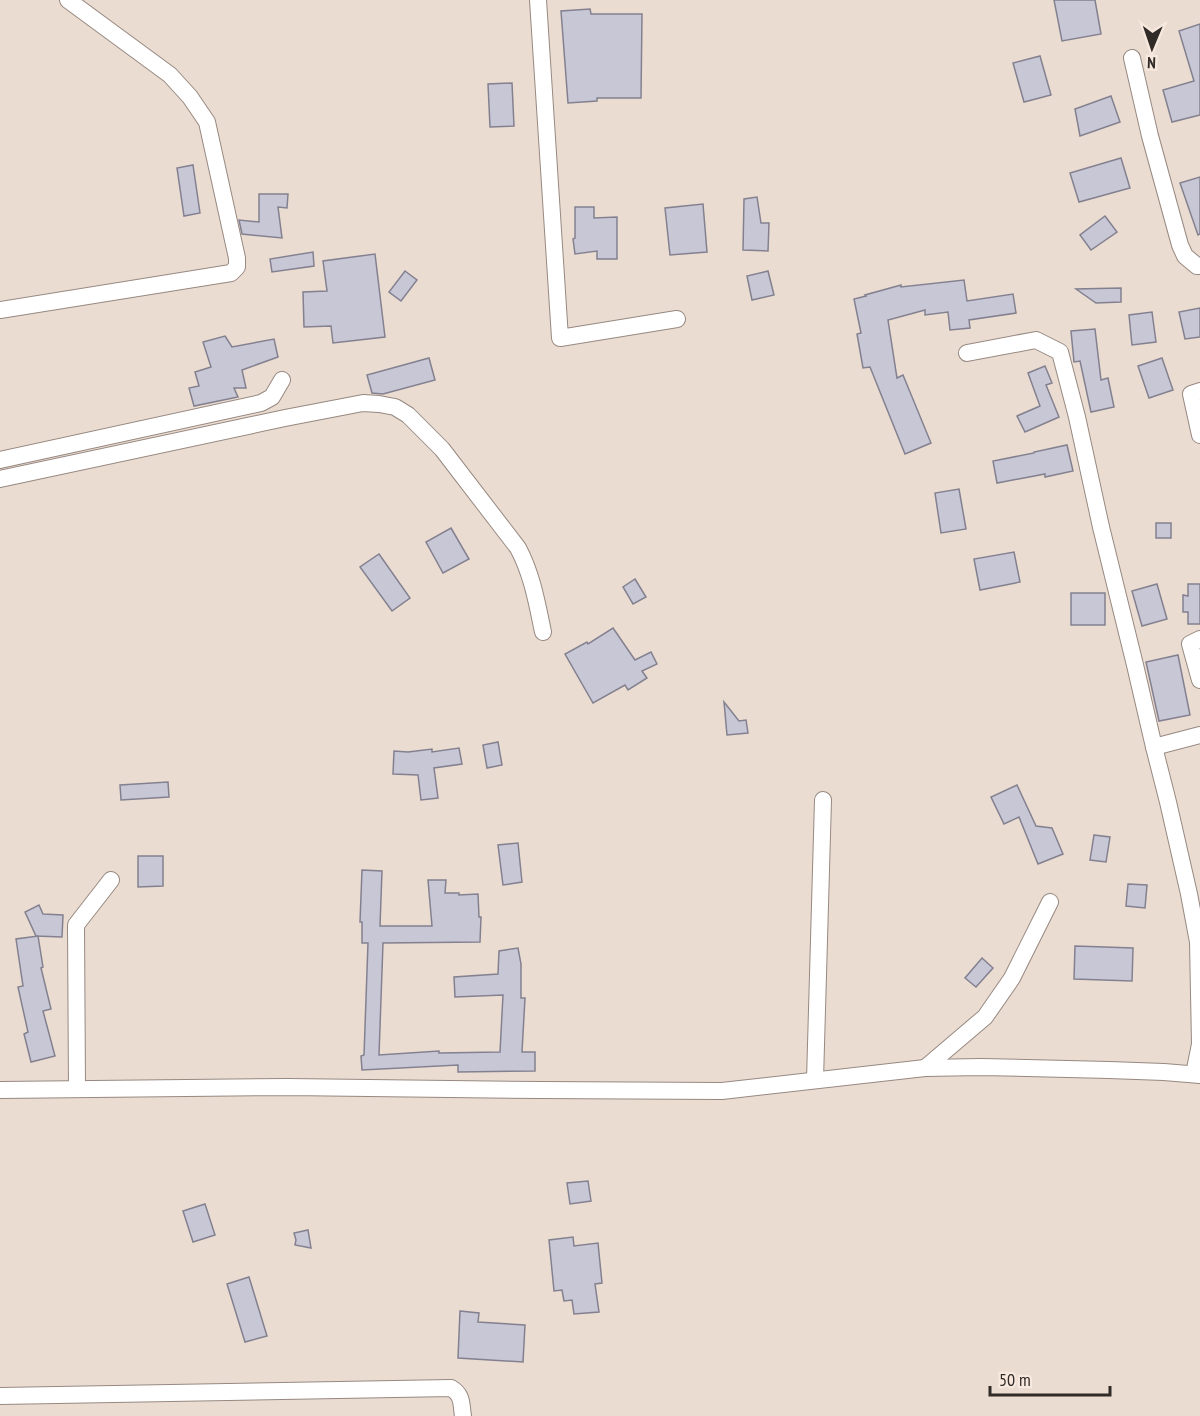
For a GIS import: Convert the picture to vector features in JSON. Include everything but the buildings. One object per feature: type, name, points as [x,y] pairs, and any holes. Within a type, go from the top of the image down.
[{"type":"street","points":[[0,310],[231,273],[237,267],[237,258],[207,122],[190,97],[170,75],[69,0]]},
{"type":"street","points":[[538,0],[560,338],[677,319]]},
{"type":"street","points":[[1132,57],[1150,136],[1180,245],[1185,256],[1200,267]]},
{"type":"street","points":[[0,1090],[288,1087],[722,1091],[924,1068],[1049,1068],[1197,1075],[1200,1044],[1198,942],[1189,894],[1060,352],[1036,340],[967,352]]},
{"type":"street","points":[[0,460],[261,404],[272,397],[282,380]]},
{"type":"street","points":[[1200,391],[1191,394],[1200,435]]},
{"type":"street","points":[[0,479],[363,403],[394,407],[408,415],[442,449],[518,548],[531,578],[543,632]]},
{"type":"street","points":[[1200,639],[1190,644],[1200,680]]},
{"type":"street","points":[[1154,747],[1200,735]]},
{"type":"street","points":[[815,1080],[823,800]]},
{"type":"street","points":[[76,1089],[76,925],[111,880]]},
{"type":"street","points":[[924,1068],[985,1017],[1012,978],[1050,902]]},
{"type":"street","points":[[0,1396],[451,1388],[458,1392],[463,1416]]}]
